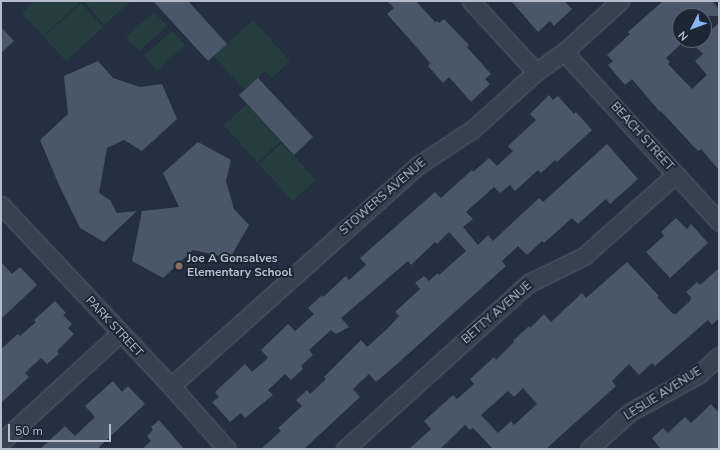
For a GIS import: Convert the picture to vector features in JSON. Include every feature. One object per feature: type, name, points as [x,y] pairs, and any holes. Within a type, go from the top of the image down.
[{"type":"street","points":[[471,1],[536,72]]},
{"type":"street","name":"STOWERS AVENUE","points":[[171,386],[417,166],[473,129],[536,72],[564,52],[620,1]]},
{"type":"street","name":"BEACH STREET","points":[[564,52],[719,222]]},
{"type":"street","name":"BETTY AVENUE","points":[[345,449],[529,283],[584,256],[676,174]]},
{"type":"street","name":"PARK STREET","points":[[4,215],[171,386],[227,449]]},
{"type":"street","points":[[1,442],[120,333]]},
{"type":"street","name":"LESLIE AVENUE","points":[[589,449],[630,412],[699,374],[719,356]]},
{"type":"green space","points":[[34,1],[80,2],[43,36],[22,13]]},
{"type":"green space","points":[[84,1],[131,1],[104,25]]},
{"type":"green space","points":[[81,3],[103,27],[66,61],[44,37]]},
{"type":"green space","points":[[154,12],[167,26],[139,51],[126,37]]},
{"type":"green space","points":[[253,20],[290,61],[272,78],[265,71],[245,90],[214,56]]},
{"type":"green space","points":[[172,31],[185,45],[157,71],[144,56]]},
{"type":"green space","points":[[247,104],[281,141],[257,162],[224,125]]},
{"type":"green space","points":[[282,143],[316,180],[293,201],[259,164]]},
{"type":"building","points":[[153,1],[188,1],[227,44],[208,61]]},
{"type":"building","points":[[387,1],[416,1],[435,22],[437,21],[439,23],[444,19],[469,45],[467,47],[491,74],[485,79],[490,84],[471,102],[449,77],[443,83],[428,66],[430,63],[387,14],[394,8]]},
{"type":"building","points":[[511,1],[564,1],[572,9],[554,26],[550,21],[538,32]]},
{"type":"building","points":[[663,1],[712,1],[719,9],[719,16],[712,16],[712,8],[672,8],[672,48],[677,48],[666,58],[670,62],[668,64],[692,89],[707,75],[695,61],[703,54],[697,48],[712,48],[712,29],[719,23],[719,170],[701,149],[699,151],[694,147],[661,111],[660,112],[632,79],[625,85],[608,65],[613,61],[607,55],[630,34],[628,32]]},
{"type":"building","points":[[1,27],[14,41],[1,53]]},
{"type":"building","points":[[98,61],[113,78],[140,87],[162,84],[177,119],[142,151],[124,140],[107,148],[99,193],[110,200],[117,213],[137,211],[104,242],[80,228],[59,185],[40,140],[68,114],[64,76]]},
{"type":"building","points":[[258,78],[313,137],[294,155],[239,95]]},
{"type":"building","points":[[549,95],[553,100],[558,96],[574,114],[576,112],[592,130],[557,162],[555,160],[541,173],[538,170],[515,191],[510,185],[500,193],[494,187],[466,212],[473,219],[463,227],[478,245],[488,235],[493,241],[539,198],[543,202],[607,144],[638,179],[610,204],[606,199],[578,224],[572,218],[544,243],[542,241],[527,255],[518,246],[502,261],[506,266],[397,364],[376,382],[369,374],[353,389],[360,397],[304,449],[261,449],[281,431],[278,428],[302,406],[296,400],[307,390],[310,394],[326,379],[324,377],[361,340],[367,347],[388,328],[399,316],[395,312],[420,289],[415,283],[424,276],[429,281],[438,273],[439,275],[466,251],[449,232],[437,244],[435,242],[411,265],[408,261],[341,318],[349,327],[336,334],[331,330],[309,350],[313,355],[301,366],[303,369],[291,380],[285,374],[268,390],[273,395],[245,418],[241,413],[230,422],[212,402],[219,397],[215,392],[245,364],[252,372],[268,358],[261,350],[288,324],[295,331],[314,314],[308,308],[322,295],[323,297],[346,276],[349,280],[366,265],[360,258],[435,192],[441,198],[472,170],[473,172],[489,158],[497,166],[513,151],[508,146],[536,120],[530,114]]},
{"type":"building","points":[[198,142],[231,160],[226,181],[234,209],[249,225],[230,258],[193,250],[163,278],[132,261],[142,211],[179,207],[163,173]]},
{"type":"building","points":[[676,218],[687,229],[691,224],[708,243],[670,278],[646,252],[664,236],[661,232]]},
{"type":"building","points":[[1,262],[12,274],[20,267],[37,285],[1,319]]},
{"type":"building","points":[[627,262],[659,296],[657,297],[673,314],[676,314],[690,301],[691,297],[686,292],[697,282],[700,285],[719,268],[719,318],[712,325],[708,320],[655,366],[652,363],[639,375],[629,364],[612,381],[616,386],[546,449],[493,449],[473,428],[470,430],[465,425],[440,449],[409,449],[431,429],[424,421],[453,395],[457,399],[474,384],[470,379],[494,357],[496,360],[529,326],[530,328],[544,314],[551,322],[582,293],[586,298]],"holes":[[[523,388],[537,404],[514,425],[511,421],[498,433],[481,415],[508,391],[514,397]]]},
{"type":"building","points":[[55,301],[66,313],[63,315],[72,324],[68,328],[74,334],[57,351],[59,354],[47,364],[41,358],[25,373],[29,377],[1,403],[1,349],[18,334],[20,336],[36,322],[34,320]]},
{"type":"building","points":[[113,381],[122,392],[128,386],[145,404],[97,449],[40,449],[65,426],[75,436],[95,417],[85,406]]},
{"type":"building","points":[[711,404],[719,413],[719,449],[661,449],[652,438],[663,428],[668,433],[685,417],[691,423]]},
{"type":"building","points":[[159,420],[184,449],[142,449],[151,441],[147,436],[153,430],[151,427]]},
{"type":"place","name":"Joe A Gonsalves Elementary School","points":[[179,266]]}]
